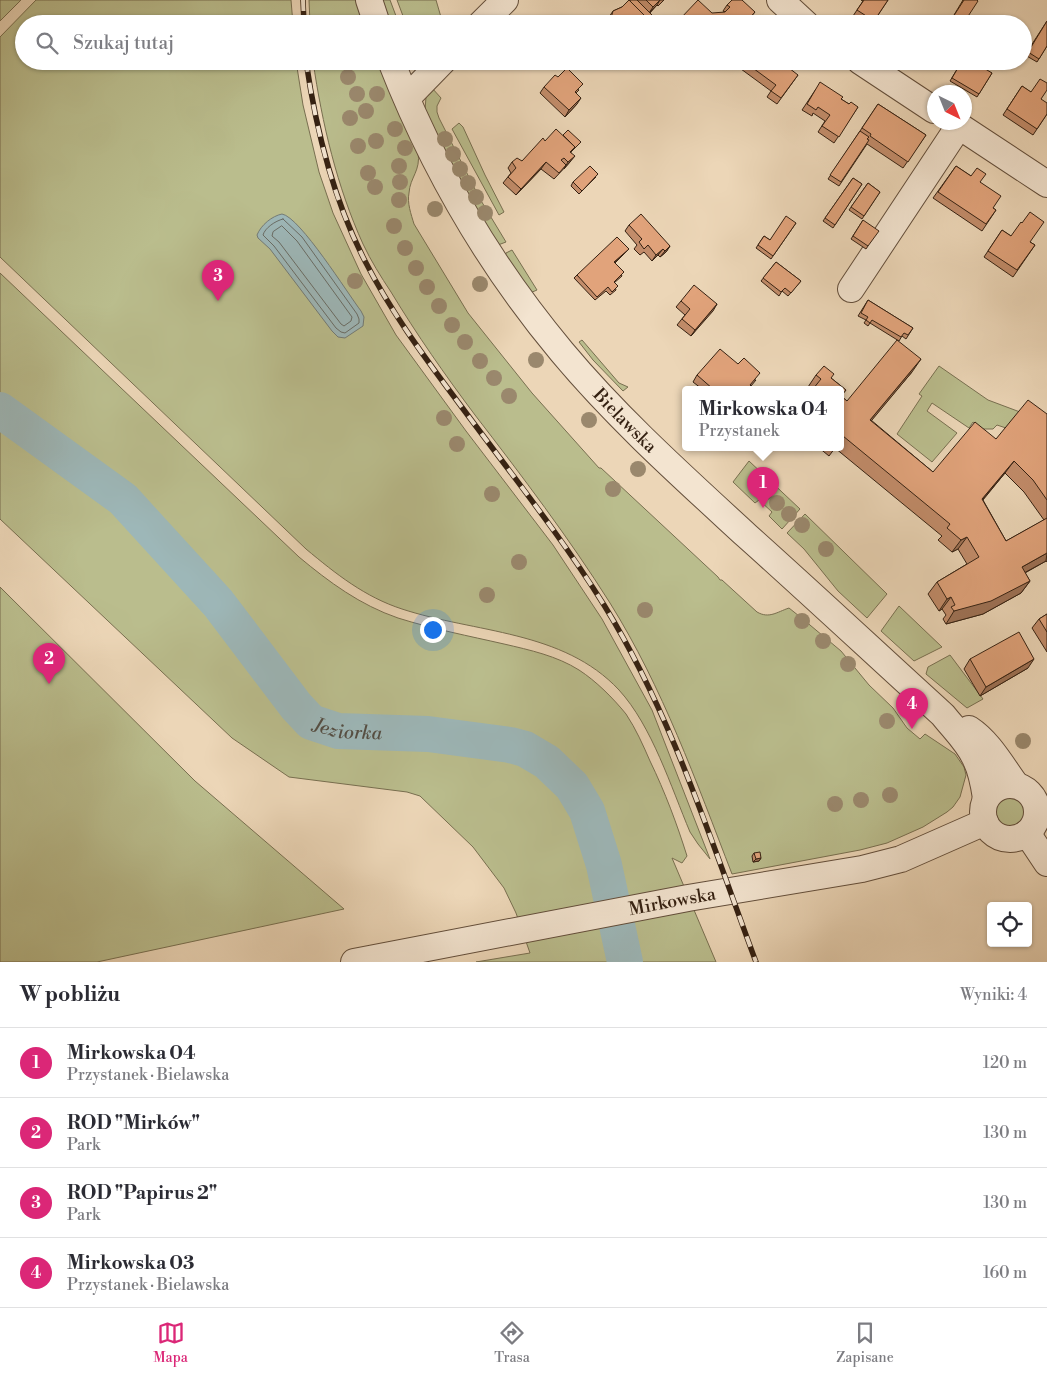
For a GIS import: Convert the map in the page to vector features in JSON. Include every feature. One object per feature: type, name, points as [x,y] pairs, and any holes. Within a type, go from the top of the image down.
[{"type":"street","points":[[369,0],[374,15]]},
{"type":"street","points":[[490,15],[505,0]]},
{"type":"street","points":[[780,0],[796,15]]},
{"type":"street","name":"Bielawska","points":[[395,70],[454,193],[492,257],[525,305],[583,377],[616,412],[667,462],[943,715],[976,760],[982,776],[985,810]]},
{"type":"street","points":[[407,98],[434,70]]},
{"type":"street","points":[[874,70],[927,105]]},
{"type":"street","points":[[851,289],[952,130]]},
{"type":"street","points":[[965,130],[1047,184]]},
{"type":"street","name":"Bielawska","points":[[943,715],[965,726],[981,738],[1016,785]]},
{"type":"street","points":[[1016,785],[1041,800],[1036,820],[1027,834],[1019,838],[1003,838],[989,830],[985,810],[991,792],[998,787],[1016,785]]},
{"type":"street","name":"Mirkowska","points":[[354,962],[688,898],[862,869],[901,859],[985,810]]},
{"type":"street","points":[[1027,834],[1047,863]]},
{"type":"green space","points":[[0,0],[21,0],[0,21]]},
{"type":"green space","points":[[36,0],[291,0],[292,15],[21,15]]},
{"type":"green space","points":[[309,0],[356,0],[361,15],[310,15]]},
{"type":"green space","points":[[380,0],[390,0],[396,15],[385,15]]},
{"type":"green space","points":[[397,0],[436,0],[440,15],[403,15]]},
{"type":"green space","points":[[15,22],[15,70],[297,70],[303,105],[319,172],[333,213],[361,274],[396,335],[553,545],[602,619],[652,710],[710,859],[690,832],[660,758],[641,721],[619,690],[597,670],[572,655],[545,644],[402,609],[388,604],[351,584],[306,549],[0,257],[0,37]]},
{"type":"green space","points":[[315,70],[382,70],[418,152],[417,169],[411,183],[409,197],[414,224],[468,313],[532,393],[599,468],[720,580],[761,614],[769,615],[789,608],[841,651],[869,685],[893,708],[907,728],[920,739],[925,734],[955,754],[964,767],[966,775],[960,797],[953,807],[923,827],[887,843],[860,850],[732,874],[677,735],[629,635],[562,531],[432,355],[366,250],[345,200],[321,108]]},
{"type":"green space","points":[[432,88],[441,98],[437,106],[439,118],[480,199],[506,242],[498,245],[472,204],[425,110],[426,97]]},
{"type":"green space","points":[[459,123],[463,127],[504,212],[499,215],[452,129]]},
{"type":"green space","points":[[512,250],[537,290],[530,293],[505,256],[506,253]]},
{"type":"green space","points":[[0,273],[299,557],[333,584],[358,600],[398,618],[552,657],[579,670],[604,690],[626,714],[633,725],[666,796],[687,856],[682,863],[672,858],[716,962],[476,962],[530,953],[516,913],[504,888],[473,847],[420,796],[407,792],[289,777],[232,738],[0,519]]},
{"type":"green space","points":[[582,340],[619,383],[628,387],[623,391],[593,360],[579,342]]},
{"type":"green space","points":[[939,366],[988,400],[1020,412],[1006,428],[997,425],[993,429],[983,429],[973,422],[969,428],[932,403],[927,411],[957,433],[932,462],[897,434],[922,396],[919,394]]},
{"type":"green space","points":[[749,461],[800,509],[782,529],[769,516],[772,512],[759,500],[755,503],[733,482]]},
{"type":"green space","points":[[805,514],[887,594],[867,618],[838,591],[804,549],[787,533]]},
{"type":"green space","points":[[0,587],[195,781],[344,909],[97,962],[0,962]]},
{"type":"green space","points":[[899,606],[942,647],[914,661],[881,631]]},
{"type":"green space","points":[[950,655],[983,699],[967,708],[926,674],[928,667]]},
{"type":"green space","points":[[1010,794],[1017,795],[1023,799],[1027,805],[1027,819],[1023,825],[1017,829],[1010,830],[1003,829],[997,825],[993,819],[992,812],[993,805],[997,799],[1003,795]]},
{"type":"water","points":[[282,214],[290,218],[300,228],[361,311],[364,317],[363,326],[345,338],[338,337],[332,331],[270,249],[258,238],[257,235],[264,224]]},
{"type":"building","points":[[629,0],[644,15],[612,15],[613,11],[622,7]]},
{"type":"building","points":[[637,0],[652,15],[644,15],[630,1]]},
{"type":"building","points":[[646,0],[660,0],[653,7]]},
{"type":"building","points":[[698,0],[712,13],[725,12],[730,7],[727,5],[732,0],[742,0],[755,12],[752,15],[684,15]]},
{"type":"building","points":[[864,0],[888,0],[878,15],[865,15],[857,10]]},
{"type":"building","points":[[964,0],[978,1],[969,15],[954,15]]},
{"type":"building","points":[[1047,21],[1047,46],[1039,59],[1032,55],[1032,45]]},
{"type":"building","points":[[565,70],[569,70],[583,84],[575,92],[581,98],[569,110],[544,87],[555,75],[558,77]]},
{"type":"building","points":[[756,70],[792,70],[798,75],[781,98],[771,91],[776,85]]},
{"type":"building","points":[[957,70],[987,70],[992,73],[979,94],[972,90],[972,85],[964,85],[952,78]]},
{"type":"building","points":[[1040,79],[1047,83],[1047,90],[1041,99],[1047,103],[1047,114],[1037,129],[1007,109],[1022,86],[1031,92]]},
{"type":"building","points":[[820,82],[843,97],[841,99],[849,104],[851,102],[858,107],[839,137],[822,126],[830,115],[818,107],[816,110],[807,104]]},
{"type":"building","points":[[878,104],[926,135],[908,162],[870,136],[871,134],[862,128]]},
{"type":"building","points":[[556,129],[575,147],[570,152],[575,156],[568,162],[564,158],[561,160],[566,165],[559,173],[546,162],[521,189],[508,177],[516,168],[512,162],[517,158],[522,161],[543,138],[545,141]]},
{"type":"building","points":[[568,130],[581,142],[573,150],[575,147],[563,135]]},
{"type":"building","points":[[860,131],[869,137],[867,139],[869,140],[841,182],[830,175]]},
{"type":"building","points":[[590,166],[598,174],[582,191],[573,182]]},
{"type":"building","points":[[956,166],[971,176],[977,168],[986,174],[980,182],[1001,196],[993,208],[996,210],[986,224],[938,192]]},
{"type":"building","points":[[853,178],[862,184],[835,225],[825,218]]},
{"type":"building","points":[[868,183],[880,192],[864,216],[851,207]]},
{"type":"building","points":[[1030,212],[1044,222],[1030,242],[1035,245],[1017,270],[988,251],[1002,230],[1011,236]]},
{"type":"building","points":[[641,214],[670,246],[665,251],[663,249],[656,255],[648,245],[644,249],[639,242],[642,239],[629,225]]},
{"type":"building","points":[[786,216],[796,223],[773,256],[758,245],[764,236],[770,240]]},
{"type":"building","points":[[863,220],[879,231],[868,246],[853,236]]},
{"type":"building","points":[[617,237],[629,249],[614,262],[624,272],[614,282],[618,286],[612,292],[608,287],[597,297],[577,275]]},
{"type":"building","points":[[776,262],[801,281],[791,293],[785,288],[781,292],[763,278]]},
{"type":"building","points":[[694,285],[717,304],[695,330],[682,319],[690,309],[681,301]]},
{"type":"building","points":[[868,300],[913,328],[908,335],[904,333],[901,337],[872,320],[870,323],[866,320],[868,317],[861,313]]},
{"type":"building","points":[[897,340],[921,359],[870,420],[933,472],[975,422],[996,439],[1028,400],[1047,414],[1047,500],[1033,480],[1014,461],[982,499],[1006,541],[1047,518],[1047,553],[1022,567],[1030,581],[991,601],[954,611],[951,607],[955,605],[951,597],[947,599],[937,582],[979,557],[967,537],[961,540],[947,528],[950,524],[844,437],[844,398],[847,401]]},
{"type":"building","points":[[720,349],[738,364],[744,358],[760,373],[751,386],[710,386],[697,375]]},
{"type":"building","points":[[824,366],[834,374],[831,378],[841,386],[815,386],[821,379],[816,375]]},
{"type":"building","points":[[1047,614],[1047,632],[1039,619]]},
{"type":"building","points":[[1019,632],[1034,659],[986,687],[970,659]]},
{"type":"building","points":[[760,852],[761,858],[756,859],[754,853]]},
{"type":"waterway","name":"Jeziorka","points":[[0,410],[123,499],[218,603],[296,706],[311,722],[338,731],[428,734],[510,745],[525,749],[547,762],[572,786],[587,811],[604,865],[625,962]]},
{"type":"railway","points":[[303,0],[304,15]]},
{"type":"railway","points":[[307,70],[327,164],[344,213],[365,261],[407,331],[587,578],[628,647],[650,690],[689,779],[756,962]]},
{"type":"place","name":"ROD \"Papirus 2\"","points":[[218,301]]},
{"type":"place","name":"Mirkowska 04","points":[[763,508]]},
{"type":"place","name":"ROD \"Mirków\"","points":[[49,684]]},
{"type":"place","name":"Mirkowska 03","points":[[912,729]]}]
